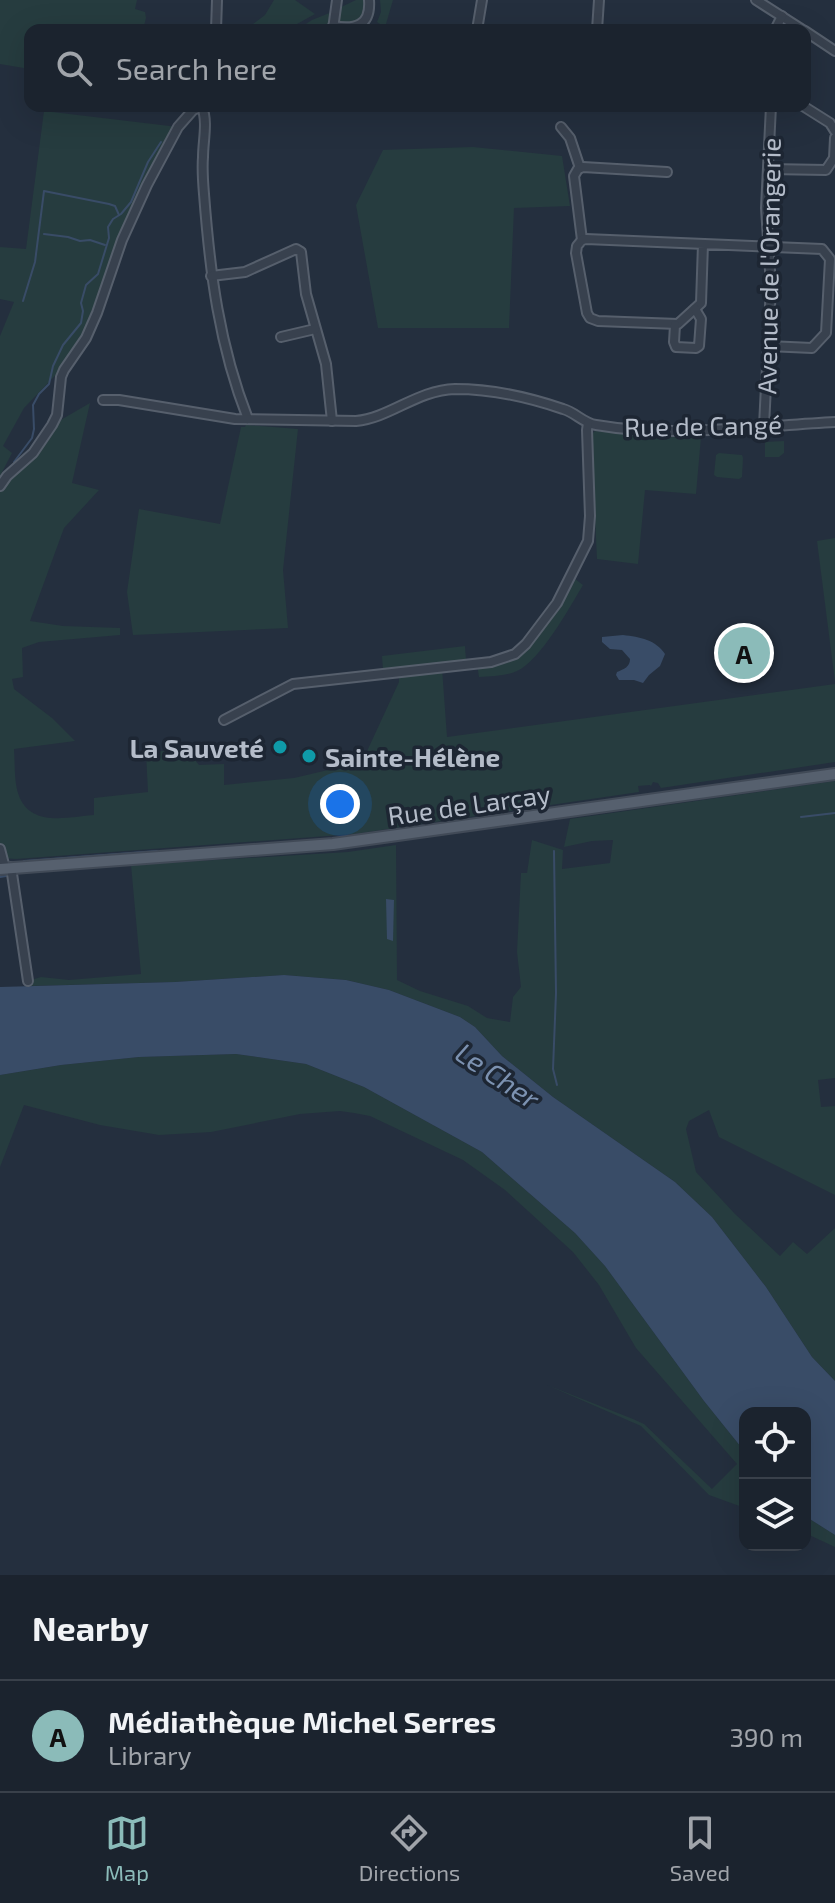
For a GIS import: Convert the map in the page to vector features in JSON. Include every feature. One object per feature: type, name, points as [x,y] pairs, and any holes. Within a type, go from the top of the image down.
[{"type":"main road","name":"Rue de Larçay","points":[[5,868],[307,847],[835,774]]},
{"type":"street","points":[[216,24],[217,0]]},
{"type":"street","points":[[334,24],[337,0]]},
{"type":"street","points":[[361,24],[370,11],[369,0]]},
{"type":"street","points":[[478,24],[482,0]]},
{"type":"street","points":[[597,24],[599,0]]},
{"type":"street","points":[[756,0],[794,24]]},
{"type":"street","points":[[778,24],[782,16]]},
{"type":"street","points":[[811,36],[835,51]]},
{"type":"street","points":[[811,111],[830,123],[835,131]]},
{"type":"street","points":[[0,486],[33,453],[52,425],[57,415],[64,370],[86,338],[122,240],[147,185],[178,127],[191,112]]},
{"type":"street","points":[[203,112],[203,191],[211,276],[228,361],[248,419]]},
{"type":"street","name":"Avenue de l'Orangerie","points":[[764,426],[771,286],[766,208],[771,112]]},
{"type":"street","points":[[561,127],[570,138],[580,168]]},
{"type":"street","points":[[769,169],[826,170],[834,158],[835,138]]},
{"type":"street","points":[[580,168],[667,172]]},
{"type":"street","points":[[580,168],[574,176],[579,233],[584,239]]},
{"type":"street","points":[[703,244],[702,300],[681,322],[675,325],[590,318],[585,308],[576,253],[577,246],[584,239],[703,244],[769,247],[821,249],[830,259],[825,336],[812,348],[768,346]]},
{"type":"street","points":[[211,276],[245,272],[296,249],[301,252],[306,294],[326,364],[332,421]]},
{"type":"street","points":[[675,325],[676,347],[698,348],[701,319],[695,309]]},
{"type":"street","points":[[281,337],[315,329]]},
{"type":"street","name":"Rue de Cangé","points":[[103,400],[223,418],[332,421],[370,419],[435,392],[473,389],[513,394],[565,409],[588,423],[603,426],[687,431],[835,422]]},
{"type":"street","points":[[224,720],[293,684],[491,662],[521,650],[557,603],[588,541],[588,423]]},
{"type":"street","points":[[0,849],[28,981]]},
{"type":"green space","points":[[0,0],[137,0],[135,9],[145,12],[144,24],[24,24],[24,68],[0,64]]},
{"type":"green space","points":[[274,0],[295,0],[315,14],[297,24],[253,24],[265,15]]},
{"type":"green space","points":[[356,0],[367,0],[368,13],[357,24],[340,23],[339,8]]},
{"type":"green space","points":[[380,0],[393,0],[386,24],[377,22],[381,12]]},
{"type":"green space","points":[[332,12],[330,24],[306,24]]},
{"type":"green space","points":[[44,112],[178,127],[147,185],[97,313],[71,359],[24,408],[3,446],[12,453],[0,476],[0,336],[14,302],[0,299],[0,247],[26,249]]},
{"type":"green space","points":[[473,147],[562,156],[570,206],[514,208],[509,328],[378,328],[356,205],[383,150]]},
{"type":"green space","points":[[90,403],[72,483],[99,490],[64,528],[30,621],[63,626],[120,628],[120,635],[39,642],[22,648],[23,677],[12,679],[14,689],[52,718],[75,741],[14,749],[18,793],[23,804],[40,816],[94,815],[94,798],[148,792],[146,753],[183,745],[199,765],[224,764],[224,785],[294,778],[362,762],[399,682],[399,673],[442,668],[447,737],[835,684],[835,762],[661,788],[653,782],[651,786],[638,786],[639,792],[354,834],[3,858],[0,849],[0,486],[33,453],[52,425]]},
{"type":"green space","points":[[241,427],[298,429],[283,570],[288,628],[133,635],[127,592],[139,509],[220,524]]},
{"type":"green space","points":[[595,431],[701,437],[696,494],[645,490],[638,564],[597,559],[591,435]]},
{"type":"green space","points":[[784,441],[784,453],[779,457],[765,457],[765,442]]},
{"type":"green space","points":[[716,455],[742,455],[742,477],[714,475]]},
{"type":"green space","points":[[835,538],[835,682],[817,541]]},
{"type":"green space","points":[[571,576],[583,585],[535,656],[513,673],[479,677],[477,664],[521,650]]},
{"type":"green space","points":[[465,646],[466,661],[383,670],[382,656]]},
{"type":"green space","points":[[835,781],[835,1078],[818,1080],[821,1107],[835,1106],[835,1195],[719,1137],[709,1110],[689,1121],[686,1129],[696,1172],[780,1256],[793,1242],[807,1254],[835,1228],[835,1381],[812,1357],[766,1287],[712,1217],[675,1182],[553,1097],[460,1017],[389,990],[346,980],[284,975],[29,986],[28,981],[41,977],[69,980],[141,974],[131,865],[348,852],[396,845],[397,980],[420,991],[468,1006],[487,1018],[510,1022],[513,997],[521,987],[517,952],[521,873],[527,873],[532,840],[563,850],[562,869],[610,863],[613,840],[564,847],[570,819]]},
{"type":"green space","points":[[236,1054],[306,1064],[364,1087],[482,1152],[575,1233],[605,1266],[739,1445],[739,1506],[709,1495],[641,1426],[547,1385],[644,1424],[712,1489],[737,1464],[636,1348],[599,1285],[573,1252],[505,1190],[463,1160],[370,1116],[340,1111],[300,1114],[211,1132],[159,1135],[100,1125],[24,1105],[0,1167],[0,1075],[139,1057]]},
{"type":"green space","points":[[811,1520],[835,1535],[835,1547],[811,1536]]},
{"type":"water","points":[[623,635],[652,642],[665,654],[660,666],[643,683],[619,680],[617,672],[628,666],[630,659],[622,650],[610,649],[602,642],[602,637]]},
{"type":"water","points":[[386,899],[394,900],[393,941],[387,939]]},
{"type":"water","name":"Le Cher","points":[[284,975],[346,980],[389,990],[460,1017],[553,1097],[675,1182],[712,1217],[766,1287],[812,1357],[835,1381],[835,1535],[811,1520],[811,1407],[739,1407],[739,1445],[605,1266],[575,1233],[482,1152],[364,1087],[306,1064],[236,1054],[139,1057],[0,1075],[0,987]]},
{"type":"waterway","points":[[14,462],[32,438],[33,405],[49,384],[63,345],[81,323],[81,303],[86,285],[98,274],[109,238],[108,227],[131,202],[148,162],[161,142]]},
{"type":"waterway","points":[[23,301],[35,262],[44,191],[109,204],[115,206],[119,215]]},
{"type":"waterway","points":[[44,234],[105,245]]},
{"type":"waterway","points":[[801,817],[835,813]]},
{"type":"waterway","points":[[24,861],[157,851]]},
{"type":"waterway","name":"Le Cher","points":[[554,851],[556,993],[553,1069],[557,1085]]},
{"type":"waterway","points":[[0,877],[6,876]]},
{"type":"place","name":"Médiathèque Michel Serres","points":[[744,653]]},
{"type":"place","name":"La Sauveté","points":[[280,747]]},
{"type":"place","name":"Sainte-Hélène","points":[[309,756]]}]
